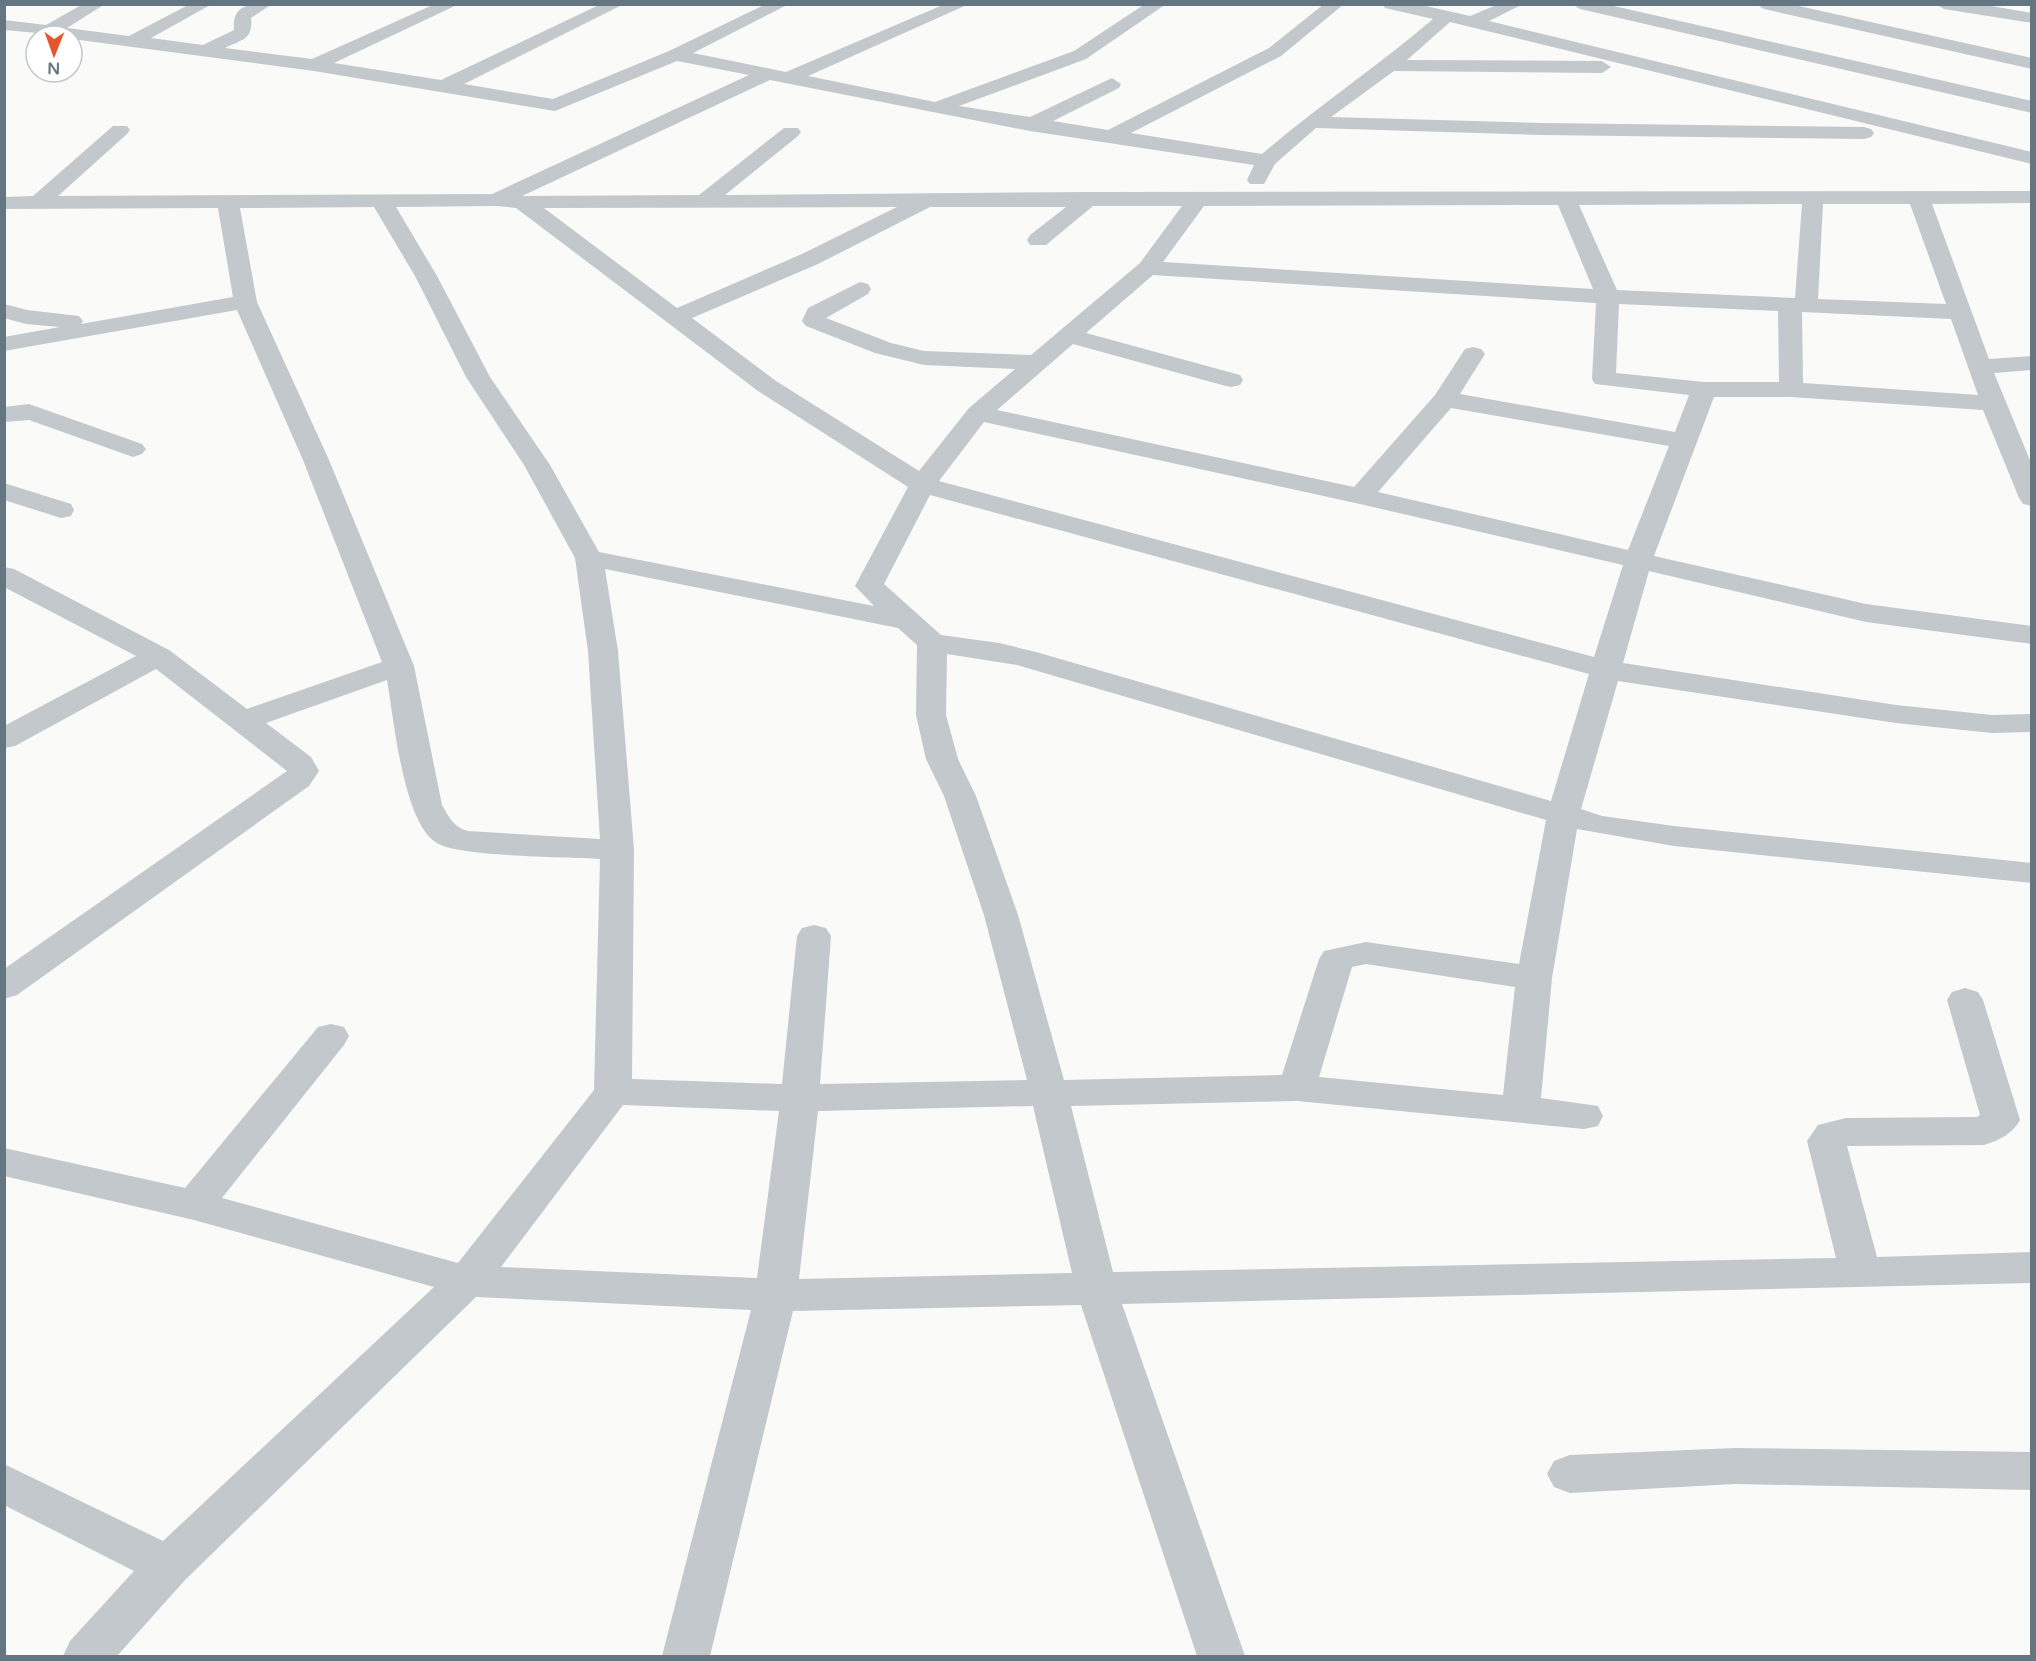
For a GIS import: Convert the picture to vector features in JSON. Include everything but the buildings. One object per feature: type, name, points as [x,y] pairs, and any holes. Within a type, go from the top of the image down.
[{"type":"street","points":[[61,24],[97,4]]},
{"type":"street","points":[[134,40],[204,4]]},
{"type":"street","points":[[207,50],[243,32],[242,16],[264,4]]},
{"type":"street","points":[[314,65],[451,4]]},
{"type":"street","points":[[445,86],[616,4]]},
{"type":"street","points":[[84,34],[314,65],[555,105],[675,55],[782,4]]},
{"type":"street","points":[[790,77],[961,4]]},
{"type":"street","points":[[937,108],[990,86],[1080,55],[1158,4]]},
{"type":"street","points":[[1111,136],[1275,52],[1336,4]]},
{"type":"street","points":[[1391,4],[1914,133],[2031,158]]},
{"type":"street","points":[[1471,22],[1515,4]]},
{"type":"street","points":[[1580,4],[2031,107]]},
{"type":"street","points":[[1764,4],[2031,64]]},
{"type":"street","points":[[1946,5],[2031,18]]},
{"type":"street","points":[[1249,198],[1266,161],[1311,122],[1390,64],[1447,16]]},
{"type":"street","points":[[4,25],[24,27]]},
{"type":"street","points":[[1727,54],[1748,43]]},
{"type":"street","points":[[675,55],[1030,125],[1266,161]]},
{"type":"street","points":[[1390,64],[1656,68]]},
{"type":"street","points":[[1686,76],[1707,65]]},
{"type":"street","points":[[509,201],[768,74]]},
{"type":"street","points":[[1030,125],[1112,84]]},
{"type":"street","points":[[1311,122],[1542,129],[1914,133]]},
{"type":"street","points":[[38,203],[120,130]]},
{"type":"street","points":[[706,200],[791,132]]},
{"type":"street","points":[[1791,390],[1798,304],[1813,197]]},
{"type":"street","points":[[4,203],[2031,197]]},
{"type":"street","points":[[1038,240],[1090,198]]},
{"type":"street","points":[[1919,198],[1993,403],[2031,498]]},
{"type":"street","points":[[1198,199],[1148,268],[978,413],[922,485],[869,586],[872,592],[922,632],[931,715],[942,759],[960,796],[1001,915],[1049,1094],[1096,1290],[1221,1656]]},
{"type":"street","points":[[1566,199],[1608,297],[1604,379],[1704,389],[1791,390],[1993,403]]},
{"type":"street","points":[[675,317],[800,263],[928,200]]},
{"type":"street","points":[[509,201],[675,317],[767,386],[922,485],[1607,670],[1896,714],[1992,724],[2031,723]]},
{"type":"street","points":[[228,202],[245,302],[316,460],[399,666],[426,805],[438,827],[449,837],[468,841],[617,850]]},
{"type":"street","points":[[87,1656],[168,1566],[467,1281],[613,1092],[617,850],[603,651],[589,558],[537,465],[478,377],[426,276],[382,202]]},
{"type":"street","points":[[1148,268],[1608,297],[1960,312]]},
{"type":"street","points":[[860,289],[816,313],[814,321],[883,348],[924,358],[987,359],[1034,363]]},
{"type":"street","points":[[4,344],[245,302]]},
{"type":"street","points":[[4,311],[26,317],[107,326]]},
{"type":"street","points":[[1068,336],[1231,380]]},
{"type":"street","points":[[1360,495],[1444,399],[1473,354]]},
{"type":"street","points":[[1981,367],[2031,363]]},
{"type":"street","points":[[1521,1109],[1534,978],[1563,815],[1638,560],[1704,389]]},
{"type":"street","points":[[1444,399],[1684,441]]},
{"type":"street","points":[[4,415],[28,412],[37,414],[133,449]]},
{"type":"street","points":[[978,413],[1360,495],[1866,613],[2031,635]]},
{"type":"street","points":[[4,490],[61,510]]},
{"type":"street","points":[[589,558],[922,632],[1025,658],[1599,825],[1674,836],[2031,873]]},
{"type":"street","points":[[4,575],[158,657],[300,764],[303,771],[298,778],[4,987]]},
{"type":"street","points":[[4,739],[158,657]]},
{"type":"street","points":[[243,721],[399,666]]},
{"type":"street","points":[[686,1656],[776,1295],[800,1098],[814,936]]},
{"type":"street","points":[[1297,1088],[1337,958],[1366,953],[1534,978]]},
{"type":"street","points":[[1861,1273],[1826,1142],[1832,1136],[1846,1132],[1984,1131],[2001,1120],[1965,1000]]},
{"type":"street","points":[[194,1205],[331,1036]]},
{"type":"street","points":[[613,1092],[800,1098],[1297,1088],[1584,1116]]},
{"type":"street","points":[[4,1162],[194,1205],[467,1281],[776,1295],[1861,1273],[2031,1266]]},
{"type":"street","points":[[1570,1474],[1735,1466],[2031,1471]]},
{"type":"street","points":[[4,1482],[168,1566]]}]
